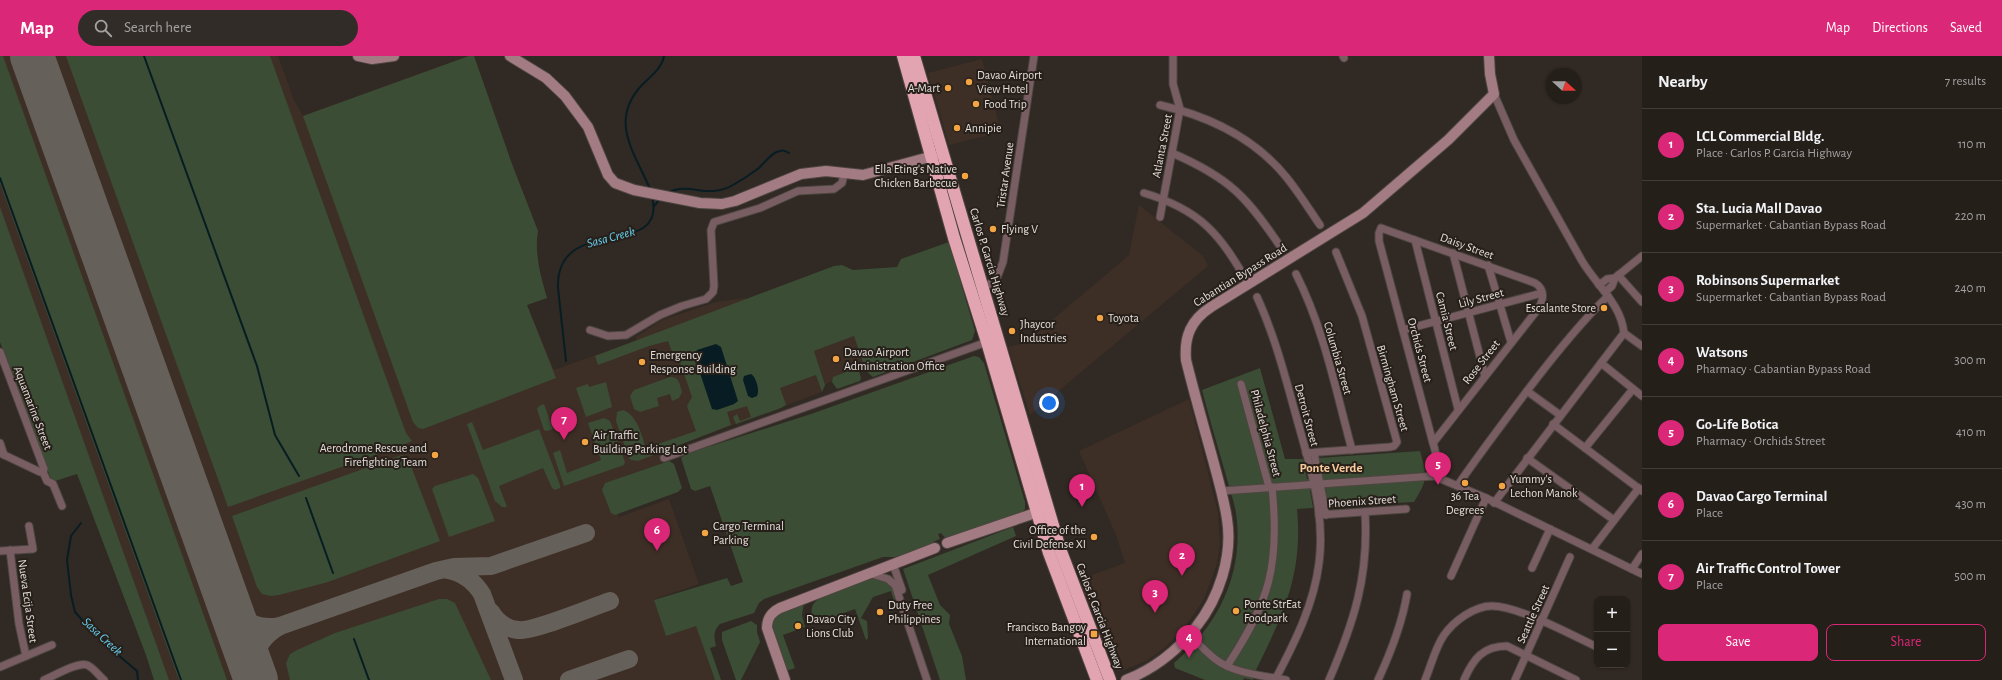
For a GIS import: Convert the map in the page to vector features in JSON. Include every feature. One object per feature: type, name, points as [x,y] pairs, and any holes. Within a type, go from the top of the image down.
[{"type":"highway","name":"Carlos P. Garcia Highway","points":[[903,56],[926,113],[1001,345],[1042,511],[1052,560],[1096,680]]},
{"type":"highway","name":"Carlos P. Garcia Highway","points":[[914,56],[933,156],[954,238],[1042,511],[1063,556],[1110,680]]},
{"type":"highway","points":[[954,238],[966,234]]},
{"type":"highway","points":[[994,326],[987,342],[1001,345]]},
{"type":"main road","points":[[358,56],[372,59],[394,56]]},
{"type":"main road","points":[[510,56],[546,78],[576,110],[588,127],[602,164],[611,180],[622,186],[641,192],[715,205],[729,203],[786,179],[815,171],[844,174],[871,174],[933,156]]},
{"type":"main road","points":[[1489,56],[1490,74],[1494,94]]},
{"type":"main road","name":"Cabantian Bypass Road","points":[[1126,680],[1153,667],[1177,648],[1189,636],[1211,603],[1225,565],[1229,535],[1221,491],[1186,360],[1186,341],[1192,326],[1202,313],[1345,225],[1373,205],[1448,140],[1494,94]]},
{"type":"main road","points":[[947,543],[1042,511]]},
{"type":"main road","points":[[785,680],[767,628],[771,615],[780,608],[872,574],[893,564],[935,548]]},
{"type":"street","name":"Tristar Avenue","points":[[983,288],[996,280],[1004,262],[1034,56]]},
{"type":"street","name":"Atlanta Street","points":[[1160,217],[1180,110],[1173,84],[1171,59]]},
{"type":"street","points":[[1494,94],[1517,146],[1582,262],[1622,318],[1624,333],[1494,502]]},
{"type":"street","points":[[1160,105],[1180,110],[1232,130],[1269,158],[1287,177],[1320,225]]},
{"type":"street","points":[[1172,153],[1216,175],[1240,194],[1258,214],[1282,249]]},
{"type":"street","points":[[590,330],[608,336],[626,336],[660,315],[682,306],[706,300],[713,292],[714,286],[711,230],[714,222],[760,208],[798,191],[834,189],[842,183],[844,174]]},
{"type":"street","points":[[1144,193],[1163,199],[1188,212],[1211,228],[1233,257],[1249,285]]},
{"type":"street","name":"Daisy Street","points":[[1380,230],[1383,228],[1488,265],[1536,284],[1541,287],[1542,293]]},
{"type":"street","name":"Orchids Street","points":[[1380,230],[1379,241],[1438,459],[1431,476]]},
{"type":"street","name":"Camia Street","points":[[1415,240],[1458,409]]},
{"type":"street","name":"Birmingham Street","points":[[1306,454],[1392,447],[1395,446],[1397,440],[1362,316],[1336,252]]},
{"type":"street","points":[[1452,253],[1485,376]]},
{"type":"street","points":[[1599,285],[1607,279],[1616,277],[1642,256]]},
{"type":"street","points":[[1488,265],[1511,342]]},
{"type":"street","name":"Columbia Street","points":[[1296,274],[1312,308],[1320,333],[1352,450]]},
{"type":"street","points":[[1458,486],[1488,442],[1572,334],[1606,294],[1616,277]]},
{"type":"street","points":[[1616,277],[1642,302]]},
{"type":"street","name":"Lily Street","points":[[1403,330],[1542,293]]},
{"type":"street","name":"Rose Street","points":[[1433,443],[1540,305],[1542,293]]},
{"type":"street","name":"Detroit Street","points":[[1257,297],[1274,336],[1306,454],[1317,483]]},
{"type":"street","points":[[1624,333],[1642,346]]},
{"type":"street","points":[[664,458],[987,342]]},
{"type":"street","name":"Aquamarine Street","points":[[0,352],[44,469],[43,472]]},
{"type":"street","points":[[1601,363],[1642,396]]},
{"type":"street","name":"Philadelphia Street","points":[[1227,666],[1251,628],[1270,579],[1275,552],[1276,533],[1271,487],[1241,384]]},
{"type":"street","points":[[1585,448],[1633,389]]},
{"type":"street","points":[[1527,391],[1560,415]]},
{"type":"street","points":[[1554,424],[1640,490],[1614,520],[1592,549]]},
{"type":"street","points":[[0,443],[2,454],[40,472],[43,472],[48,481],[53,484],[62,506]]},
{"type":"street","name":"Detroit Street","points":[[1276,678],[1296,639],[1314,589],[1320,552],[1322,515],[1314,453]]},
{"type":"street","points":[[1528,458],[1614,520]]},
{"type":"street","points":[[1221,491],[1431,476],[1486,498],[1642,574]]},
{"type":"street","points":[[1451,576],[1486,498]]},
{"type":"street","name":"Phoenix Street","points":[[1322,515],[1406,509]]},
{"type":"street","points":[[1329,680],[1348,633],[1361,588],[1366,548],[1365,512]]},
{"type":"street","points":[[0,551],[32,549],[29,526]]},
{"type":"street","points":[[1532,568],[1550,529]]},
{"type":"street","name":"Nueva Ecija Street","points":[[10,550],[19,624],[26,656]]},
{"type":"street","points":[[1632,569],[1642,554]]},
{"type":"street","name":"Seattle Street","points":[[1515,680],[1570,557]]},
{"type":"street","points":[[893,564],[932,680]]},
{"type":"street","points":[[872,574],[888,579],[895,585],[927,680]]},
{"type":"street","points":[[1378,680],[1396,637],[1404,612],[1407,594]]},
{"type":"street","points":[[1425,680],[1443,636],[1451,626],[1473,611],[1491,606],[1503,607],[1594,646]]},
{"type":"street","points":[[1189,636],[1214,658],[1227,666],[1245,673],[1286,680]]},
{"type":"street","points":[[0,667],[52,645]]},
{"type":"street","points":[[1464,680],[1476,659],[1483,652],[1495,646],[1507,646],[1576,680]]},
{"type":"street","points":[[47,679],[75,666],[83,664],[88,665],[104,680]]},
{"type":"shaded area","points":[[0,56],[278,56],[294,100],[303,116],[443,65],[469,56],[474,56],[512,164],[538,231],[536,241],[540,272],[547,298],[527,305],[554,370],[637,340],[636,337],[662,320],[716,302],[745,298],[780,388],[821,373],[814,351],[854,336],[866,368],[826,384],[822,392],[662,451],[665,462],[606,483],[619,517],[669,499],[699,584],[654,599],[666,636],[696,625],[715,680],[154,680],[78,474],[0,342]]},
{"type":"shaded area","points":[[982,59],[1001,132],[949,145],[928,73]]},
{"type":"shaded area","name":"Toyota","points":[[1139,205],[1203,256],[1208,266],[1030,415],[1008,347],[1025,343],[1129,255]]},
{"type":"shaded area","points":[[1189,399],[1218,512],[1220,544],[1217,564],[1204,599],[1178,635],[1163,649],[1146,661],[1118,671],[1114,667],[1078,580],[1125,563],[1116,535],[1079,451]]},
{"type":"green space","points":[[0,56],[3,56],[227,680],[179,680],[0,183]]},
{"type":"green space","points":[[66,56],[270,56],[406,433],[412,441],[228,507]]},
{"type":"green space","points":[[469,56],[474,56],[512,164],[538,231],[537,248],[540,274],[547,298],[527,305],[556,378],[423,429],[418,428],[413,422],[303,116]]},
{"type":"green space","points":[[0,207],[169,680],[154,680],[146,655],[77,474],[52,482],[0,342]]},
{"type":"green space","points":[[949,242],[975,331],[972,340],[873,377],[866,371],[854,336],[814,351],[825,385],[822,392],[816,375],[780,388],[786,405],[781,408],[736,424],[733,417],[737,414],[740,421],[751,417],[747,406],[727,412],[731,425],[638,461],[631,460],[629,458],[616,421],[617,412],[623,410],[632,416],[636,421],[646,448],[696,431],[687,406],[692,397],[680,362],[676,363],[668,341],[649,346],[598,365],[595,356],[834,266],[842,265],[853,270],[897,267],[901,259]]},
{"type":"green space","points":[[974,356],[979,357],[984,363],[1025,502],[1025,509],[1020,514],[946,539],[941,533],[938,534],[940,539],[933,542],[934,544],[896,557],[883,557],[764,599],[759,603],[754,613],[720,624],[716,629],[716,646],[710,648],[721,680],[715,680],[696,626],[666,636],[654,600],[727,578],[731,586],[743,582],[710,486],[695,491],[691,489],[681,458],[686,454],[811,414]]},
{"type":"green space","points":[[1260,368],[1285,459],[1303,459],[1307,479],[1322,478],[1318,458],[1420,451],[1425,478],[1422,488],[1414,502],[1327,507],[1324,488],[1310,490],[1313,508],[1297,509],[1297,554],[1289,592],[1283,611],[1256,670],[1253,680],[1244,678],[1243,680],[1205,680],[1175,668],[1174,663],[1202,634],[1214,617],[1223,600],[1235,563],[1237,522],[1234,503],[1202,390]]},
{"type":"green space","points":[[854,369],[859,371],[861,378],[860,381],[837,389],[832,382],[833,377]]},
{"type":"green space","points":[[670,377],[677,379],[680,384],[682,392],[679,398],[672,401],[670,394],[657,398],[659,406],[640,412],[634,409],[630,396],[634,390]]},
{"type":"green space","points":[[606,382],[612,407],[586,417],[576,388],[588,384],[589,387]]},
{"type":"green space","points":[[544,404],[553,429],[547,431],[544,430],[537,409],[539,406]]},
{"type":"green space","points":[[604,418],[610,421],[625,462],[624,465],[564,486],[553,453],[560,450],[567,473],[601,460],[588,423]]},
{"type":"green space","points":[[472,422],[483,450],[539,429],[560,488],[555,490],[552,488],[543,468],[499,486],[507,507],[502,507],[495,501],[467,424]]},
{"type":"green space","points":[[402,455],[409,461],[440,541],[328,582],[279,595],[270,596],[262,594],[257,587],[232,516]]},
{"type":"green space","points":[[669,461],[674,464],[682,488],[678,492],[615,515],[611,513],[602,490],[605,483]]},
{"type":"green space","points":[[473,474],[478,478],[495,521],[449,537],[432,489],[435,486]]},
{"type":"green space","points":[[1013,527],[1016,536],[928,575],[940,605],[950,615],[949,624],[962,656],[966,680],[940,680],[903,569]]},
{"type":"green space","points":[[877,578],[890,583],[899,602],[894,601],[891,591],[873,597],[861,618],[867,621],[868,638],[866,640],[855,609],[814,624],[812,618],[812,607],[813,604],[819,599],[844,587]]},
{"type":"green space","points":[[439,599],[447,599],[455,603],[491,680],[290,680],[286,663],[290,654],[297,650],[335,633]]},
{"type":"green space","points":[[804,603],[802,615],[805,627],[783,635],[795,668],[786,671],[773,633],[774,618],[783,610]]},
{"type":"green space","points":[[751,621],[757,625],[757,632],[760,642],[741,680],[736,680],[722,640],[722,632]]},
{"type":"water","points":[[716,344],[721,347],[738,401],[717,410],[712,409],[694,355],[697,350]]},
{"type":"water","points":[[751,374],[758,387],[757,396],[752,398],[748,396],[743,380],[744,376]]},
{"type":"waterway","points":[[144,56],[257,366],[275,435],[299,476]]},
{"type":"waterway","points":[[650,189],[632,150],[628,137],[626,124],[627,111],[632,98],[658,68],[664,56]]},
{"type":"waterway","points":[[668,193],[683,189],[706,191],[724,189],[759,168],[774,153],[782,151],[789,153]]},
{"type":"waterway","points":[[0,178],[181,680]]},
{"type":"waterway","name":"Sasa Creek","points":[[566,361],[558,288],[562,265],[574,251],[591,243],[628,234],[644,228],[652,216],[652,197]]},
{"type":"waterway","points":[[654,206],[660,199]]},
{"type":"waterway","points":[[306,498],[333,573]]},
{"type":"waterway","name":"Sasa Creek","points":[[81,523],[71,536],[67,560],[71,595],[75,612],[83,621],[96,630],[117,654],[137,671],[138,680]]},
{"type":"waterway","points":[[354,639],[369,680]]},
{"type":"taxiway","points":[[229,604],[245,620],[257,626],[280,626],[436,571],[454,567],[491,566],[586,533]]},
{"type":"taxiway","points":[[448,570],[459,573],[468,578],[482,594],[514,680]]},
{"type":"taxiway","points":[[491,612],[493,616],[506,627],[526,630],[610,601]]},
{"type":"taxiway","points":[[254,676],[254,660],[259,646],[273,630],[280,626]]},
{"type":"taxiway","points":[[569,680],[629,659]]},
{"type":"runway","points":[[32,56],[256,680]]},
{"type":"place","name":"Davao Airport View Hotel","points":[[969,82]]},
{"type":"place","name":"A-Mart","points":[[948,88]]},
{"type":"place","name":"Food Trip","points":[[976,104]]},
{"type":"place","name":"Annipie","points":[[957,128]]},
{"type":"place","name":"Ella Eting's Native Chicken Barbecue","points":[[965,176]]},
{"type":"place","name":"Flying V","points":[[993,229]]},
{"type":"place","name":"Escalante Store","points":[[1604,308]]},
{"type":"place","name":"Toyota","points":[[1100,318]]},
{"type":"place","name":"Jhaycor Industries","points":[[1012,331]]},
{"type":"place","name":"Davao Airport Administration Office","points":[[836,359]]},
{"type":"place","name":"Emergency Response Building","points":[[642,362]]},
{"type":"place","name":"Air Traffic Control Tower","points":[[564,440]]},
{"type":"place","name":"Air Traffic Building Parking Lot","points":[[585,442]]},
{"type":"place","name":"Aerodrome Rescue and Firefighting Team","points":[[435,455]]},
{"type":"place","name":"36 Tea Degrees","points":[[1465,483]]},
{"type":"place","name":"Go-Life Botica","points":[[1438,485]]},
{"type":"place","name":"Yummy's Lechon Manok","points":[[1502,486]]},
{"type":"place","name":"LCL Commercial Bldg.","points":[[1082,507]]},
{"type":"place","name":"Cargo Terminal Parking","points":[[705,533]]},
{"type":"place","name":"Office of the Civil Defense XI","points":[[1094,537]]},
{"type":"place","name":"Davao Cargo Terminal","points":[[657,551]]},
{"type":"place","name":"Sta. Lucia Mall Davao","points":[[1182,576]]},
{"type":"place","name":"Ponte StrEat Foodpark","points":[[1236,611]]},
{"type":"place","name":"Duty Free Philippines","points":[[880,612]]},
{"type":"place","name":"Robinsons Supermarket","points":[[1155,613]]},
{"type":"place","name":"Davao City Lions Club","points":[[798,626]]},
{"type":"place","name":"Francisco Bangoy International","points":[[1094,634]]},
{"type":"place","name":"Watsons","points":[[1189,658]]},
{"type":"district","name":"Ponte Verde","points":[[1331,468]]}]
